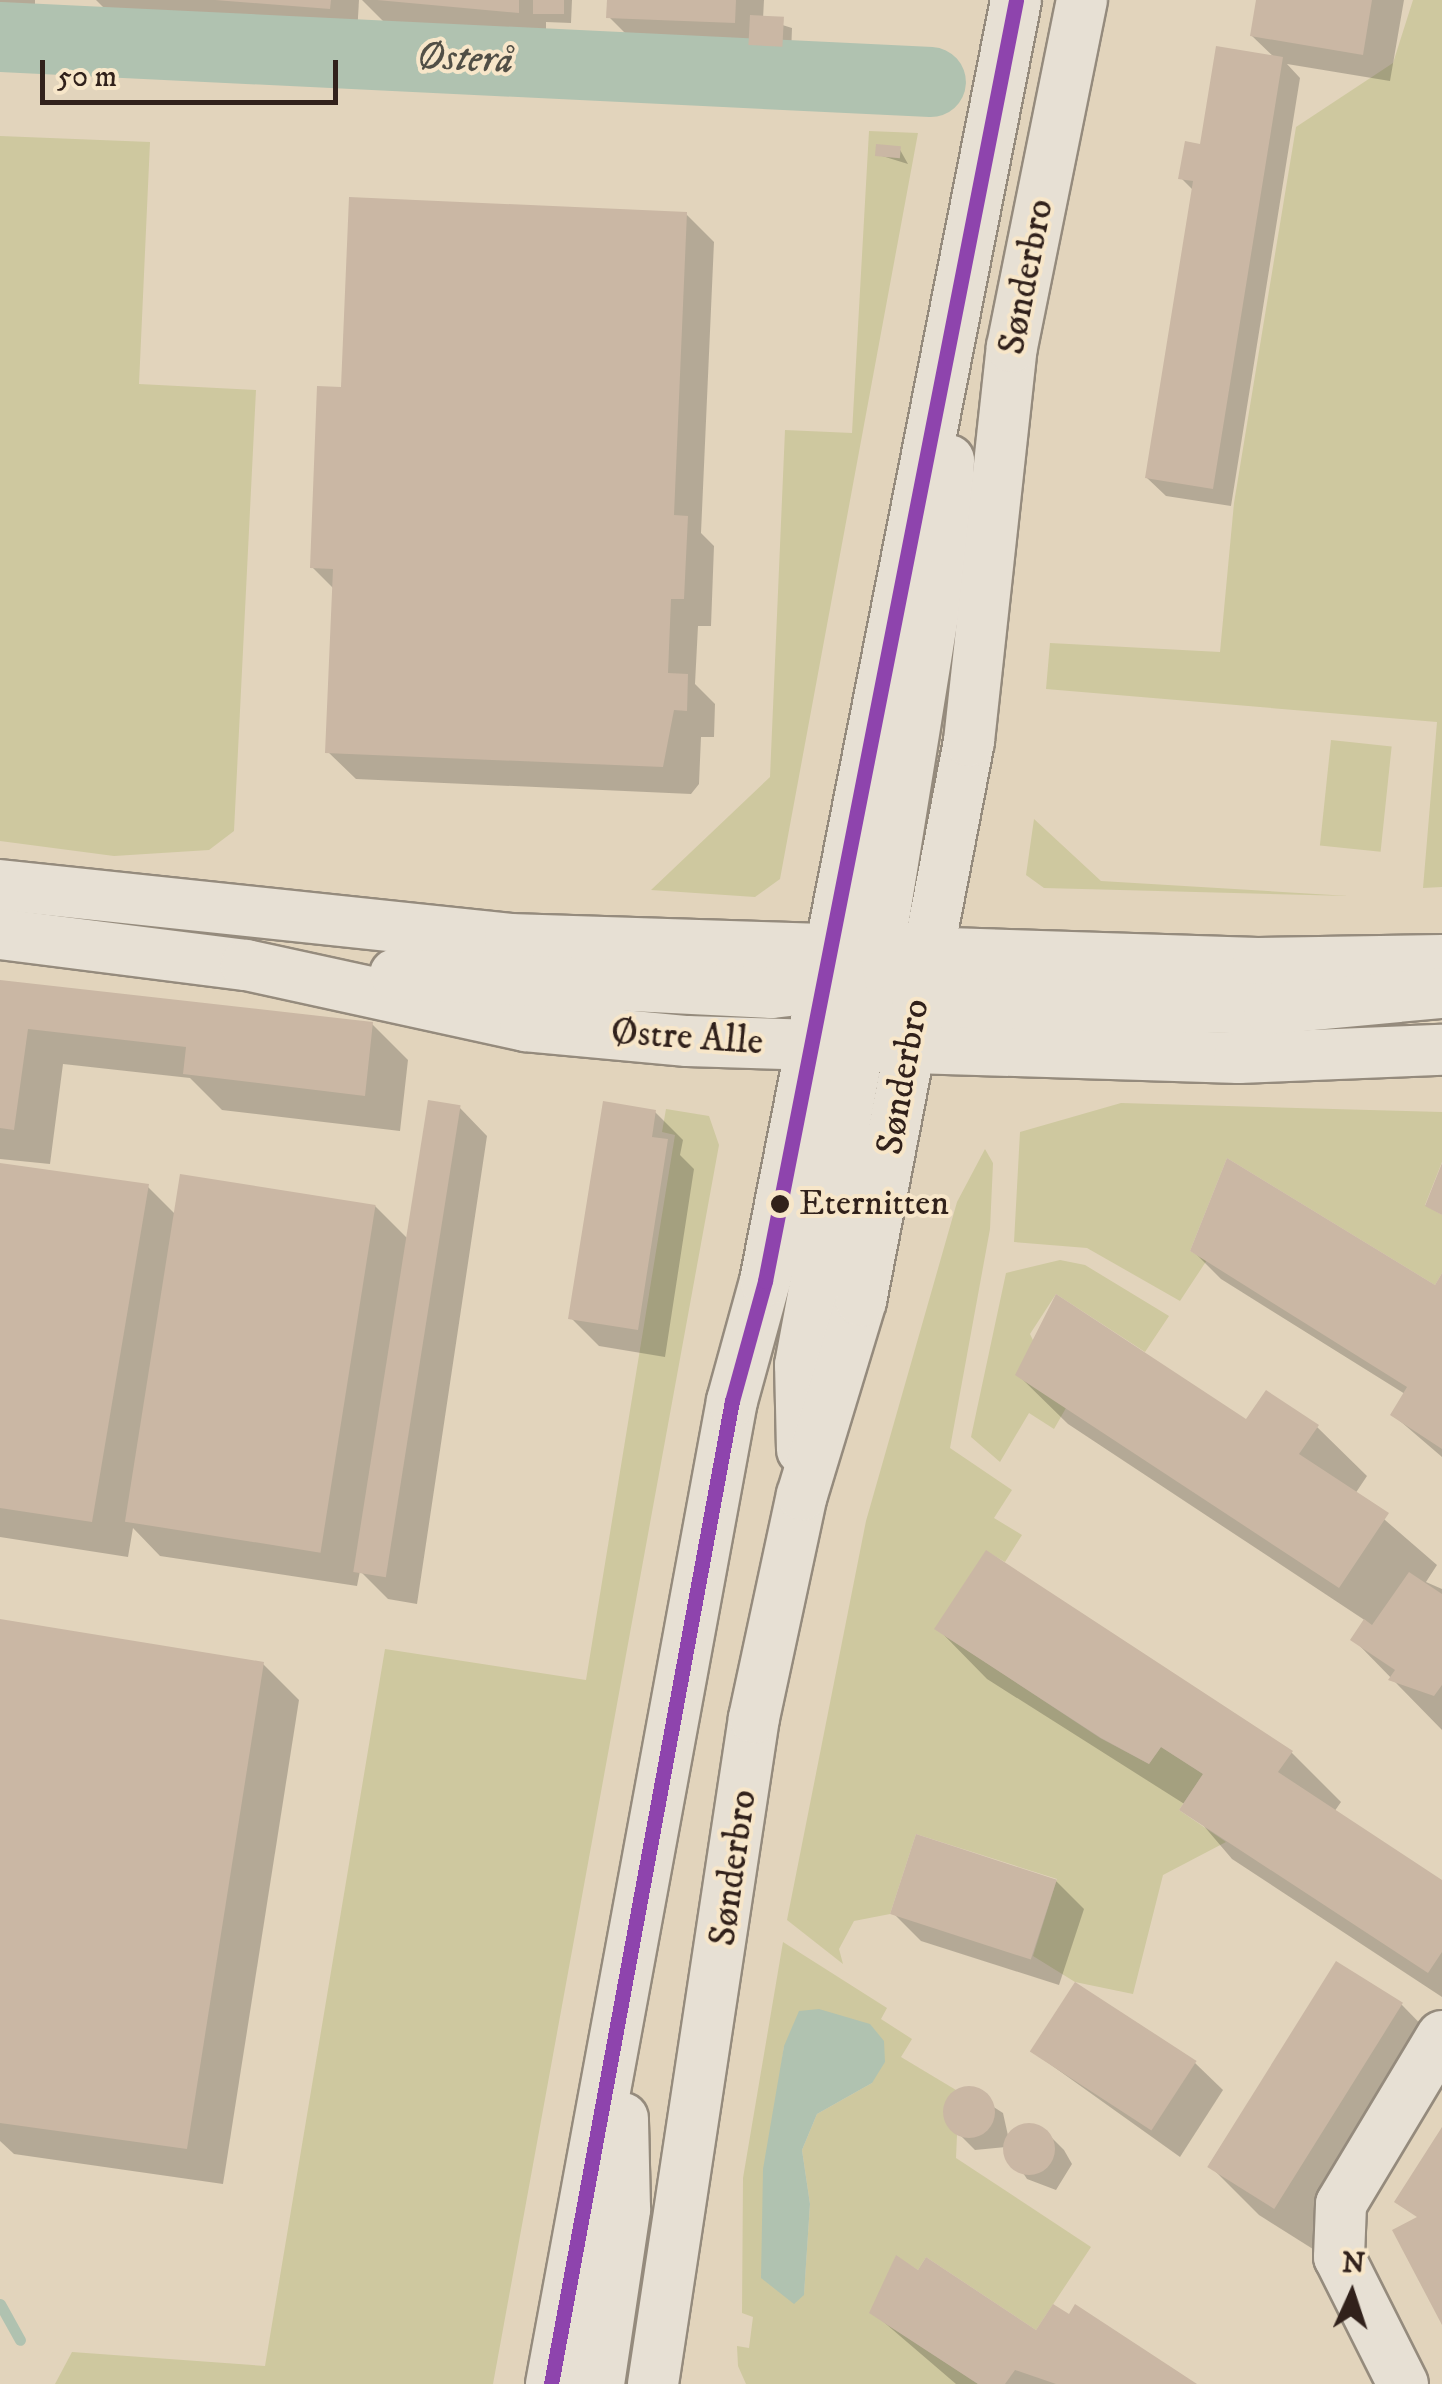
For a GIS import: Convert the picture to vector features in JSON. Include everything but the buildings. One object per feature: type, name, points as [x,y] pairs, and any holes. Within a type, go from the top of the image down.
[{"type":"street","name":"Sønderbro","points":[[653,2384],[754,1718],[802,1496],[860,1301],[869,996],[956,305],[1016,0]]},
{"type":"street","name":"Sønderbro","points":[[551,2384],[732,1401],[980,677],[1012,347],[1082,0]]},
{"type":"street","points":[[0,885],[386,932],[773,944],[869,996],[994,1051],[1278,1058],[1442,1050]]},
{"type":"street","points":[[0,934],[246,965],[869,996],[1269,1009],[1442,994]]},
{"type":"street","points":[[869,996],[1258,963],[1442,960]]},
{"type":"street","points":[[599,2384],[625,2209],[621,2013]]},
{"type":"street","points":[[1403,2384],[1340,2256],[1341,2204],[1442,2036]]},
{"type":"shaded area","points":[[1413,0],[1442,0],[1442,887],[1423,888],[1437,722],[1046,689],[1050,643],[1220,652],[1234,503],[1296,127],[1393,63]]},
{"type":"shaded area","points":[[869,131],[918,133],[780,879],[755,897],[651,890],[770,777],[785,430],[852,433]]},
{"type":"shaded area","points":[[0,136],[150,142],[139,384],[256,390],[234,831],[209,850],[114,856],[0,841]]},
{"type":"shaded area","points":[[1331,740],[1392,746],[1381,852],[1320,845]]},
{"type":"shaded area","points":[[1034,819],[1101,881],[1349,896],[1044,888],[1026,875]]},
{"type":"shaded area","points":[[1121,1103],[1442,1112],[1442,1162],[1425,1205],[1442,1215],[1442,1273],[1435,1285],[1227,1158],[1190,1251],[1207,1260],[1180,1301],[1087,1248],[1014,1242],[1020,1132]]},
{"type":"shaded area","points":[[666,1109],[709,1116],[719,1145],[493,2384],[55,2384],[72,2352],[265,2366],[385,1649],[586,1680],[675,1135],[662,1132]]},
{"type":"shaded area","points":[[985,1149],[993,1163],[990,1229],[950,1448],[1012,1490],[994,1518],[1022,1535],[1005,1562],[986,1551],[935,1629],[1100,1738],[1149,1764],[1161,1747],[1203,1774],[1179,1810],[1226,1842],[1163,1875],[1133,1994],[1075,1982],[1033,1956],[1057,1879],[916,1834],[890,1914],[854,1921],[839,1949],[843,1964],[787,1920],[866,1521],[957,1202]]},
{"type":"shaded area","points":[[1060,1260],[1085,1265],[1169,1316],[1145,1352],[1056,1294],[1030,1334],[1066,1408],[1054,1429],[1029,1413],[1000,1462],[971,1437],[1006,1273]]},
{"type":"shaded area","points":[[783,1942],[887,2008],[881,2019],[912,2039],[901,2057],[956,2090],[944,2115],[957,2135],[956,2158],[1091,2247],[1036,2330],[926,2257],[918,2270],[896,2256],[870,2313],[978,2384],[746,2384],[738,2366],[737,2346],[749,2348],[753,2317],[742,2313],[743,2178]],"holes":[[[784,2046],[872,2083],[817,2114],[802,2150],[810,2204],[804,2294],[778,2090]]]},
{"type":"shaded area","points":[[819,2009],[870,2024],[884,2041],[885,2062],[872,2083],[817,2114],[802,2150],[810,2204],[804,2295],[794,2304],[761,2278],[763,2169],[784,2046],[799,2011]]},
{"type":"waterway","name":"Østerå","points":[[0,37],[931,82]]},
{"type":"waterway","points":[[0,2304],[20,2340]]},
{"type":"transit line","points":[[551,2384],[732,1401],[765,1281],[1016,0]]},
{"type":"place","name":"Eternitten","points":[[780,1204]]}]
